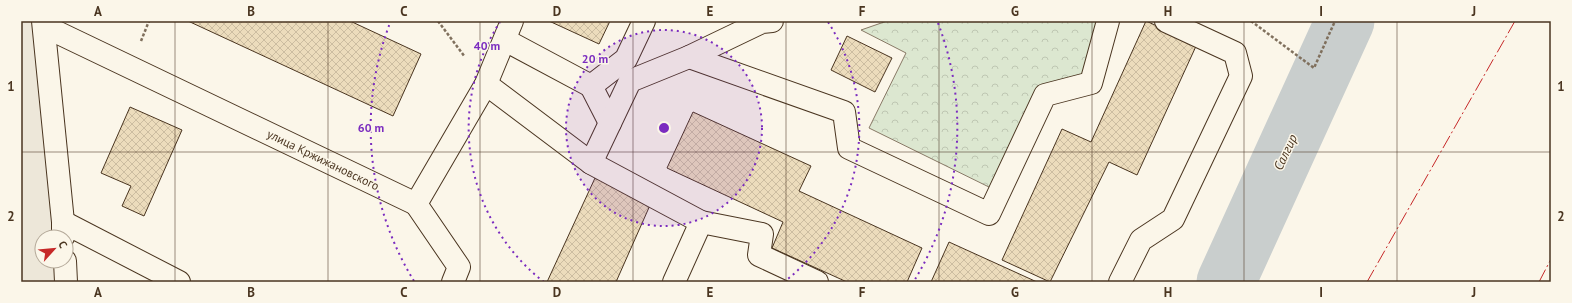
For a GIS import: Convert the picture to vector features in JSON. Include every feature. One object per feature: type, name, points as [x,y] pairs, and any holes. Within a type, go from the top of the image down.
[{"type":"street","points":[[591,86],[626,59],[644,21]]},
{"type":"street","points":[[591,163],[630,82],[689,57],[762,22],[772,21]]},
{"type":"street","points":[[689,57],[844,112],[849,148],[989,214],[1045,95],[1091,83],[1108,21]]},
{"type":"street","points":[[1120,282],[1141,240],[1173,219],[1241,76],[1235,53],[1166,21]]},
{"type":"street","points":[[43,24],[63,229]]},
{"type":"street","name":"улица Кржижановского","points":[[43,24],[416,204]]},
{"type":"street","points":[[453,282],[459,267],[416,204],[486,84],[509,30],[591,86],[610,123]]},
{"type":"street","points":[[486,84],[591,163],[701,222],[762,234],[759,255],[817,282]]},
{"type":"street","points":[[674,282],[701,222]]},
{"type":"street","points":[[74,235],[178,282]]},
{"type":"street","points":[[65,269],[66,282]]},
{"type":"path","points":[[438,21],[486,84]]},
{"type":"path","points":[[1251,21],[1314,68],[1335,21]]},
{"type":"green space","points":[[887,21],[1106,21],[1088,75],[1040,88],[993,189],[869,128],[906,53],[861,30]]},
{"type":"shaded area","points":[[21,21],[33,21],[61,229],[34,229],[34,269],[68,269],[74,282],[21,282]]},
{"type":"building","points":[[188,21],[350,21],[421,54],[393,116]]},
{"type":"building","points":[[549,21],[610,21],[599,44]]},
{"type":"building","points":[[1146,21],[1197,44],[1137,175],[1109,162],[1050,282],[1002,260],[1062,129],[1091,142]]},
{"type":"building","points":[[847,36],[892,58],[875,92],[831,70]]},
{"type":"building","points":[[130,107],[182,130],[144,216],[122,206],[131,186],[101,173]]},
{"type":"building","points":[[693,112],[811,166],[799,191],[922,248],[907,282],[847,282],[772,248],[783,222],[667,168]]},
{"type":"building","points":[[595,178],[651,203],[616,282],[547,282]]},
{"type":"building","points":[[949,242],[1037,282],[931,282]]},
{"type":"waterway","name":"Салгир","points":[[1226,282],[1345,21]]},
{"type":"power","points":[[1367,282],[1515,21]]},
{"type":"power","points":[[1539,282],[1551,259]]}]
